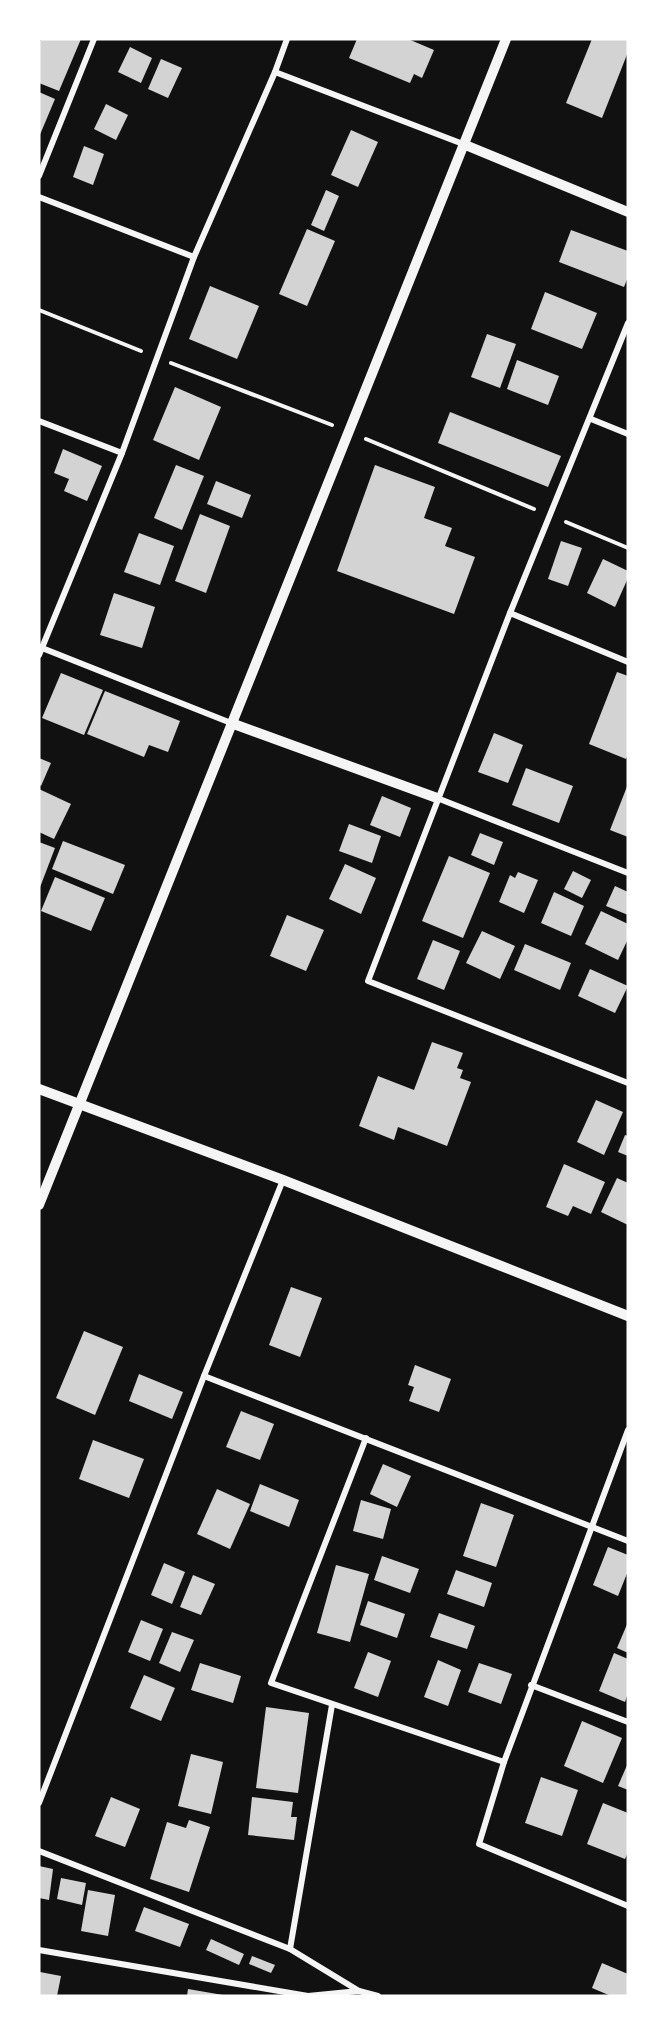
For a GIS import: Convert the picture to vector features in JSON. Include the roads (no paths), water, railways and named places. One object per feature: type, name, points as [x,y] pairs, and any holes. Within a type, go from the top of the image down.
[{"type":"street","points":[[39,176],[94,39]]},
{"type":"street","points":[[39,655],[122,453],[194,257],[275,72],[287,39]]},
{"type":"street","points":[[39,1205],[506,39]]},
{"type":"street","points":[[275,72],[464,144],[628,212]]},
{"type":"street","points":[[39,197],[194,257]]},
{"type":"street","points":[[628,323],[591,419],[510,613],[368,981],[628,1083]]},
{"type":"street","points":[[591,419],[628,434]]},
{"type":"street","points":[[39,421],[122,453]]},
{"type":"street","points":[[510,613],[628,662]]},
{"type":"street","points":[[42,648],[231,723],[437,798],[628,873]]},
{"type":"street","points":[[39,1089],[283,1180],[628,1316]]},
{"type":"street","points":[[39,1803],[283,1180]]},
{"type":"street","points":[[204,1377],[628,1541]]},
{"type":"street","points":[[628,1430],[531,1685],[479,1844],[628,1906]]},
{"type":"street","points":[[366,1438],[271,1683],[504,1762]]},
{"type":"street","points":[[531,1685],[628,1722]]},
{"type":"street","points":[[290,1948],[332,1705]]},
{"type":"street","points":[[39,1851],[290,1948],[359,1991],[378,1996]]},
{"type":"street","points":[[39,1950],[308,1996],[359,1991]]}]
